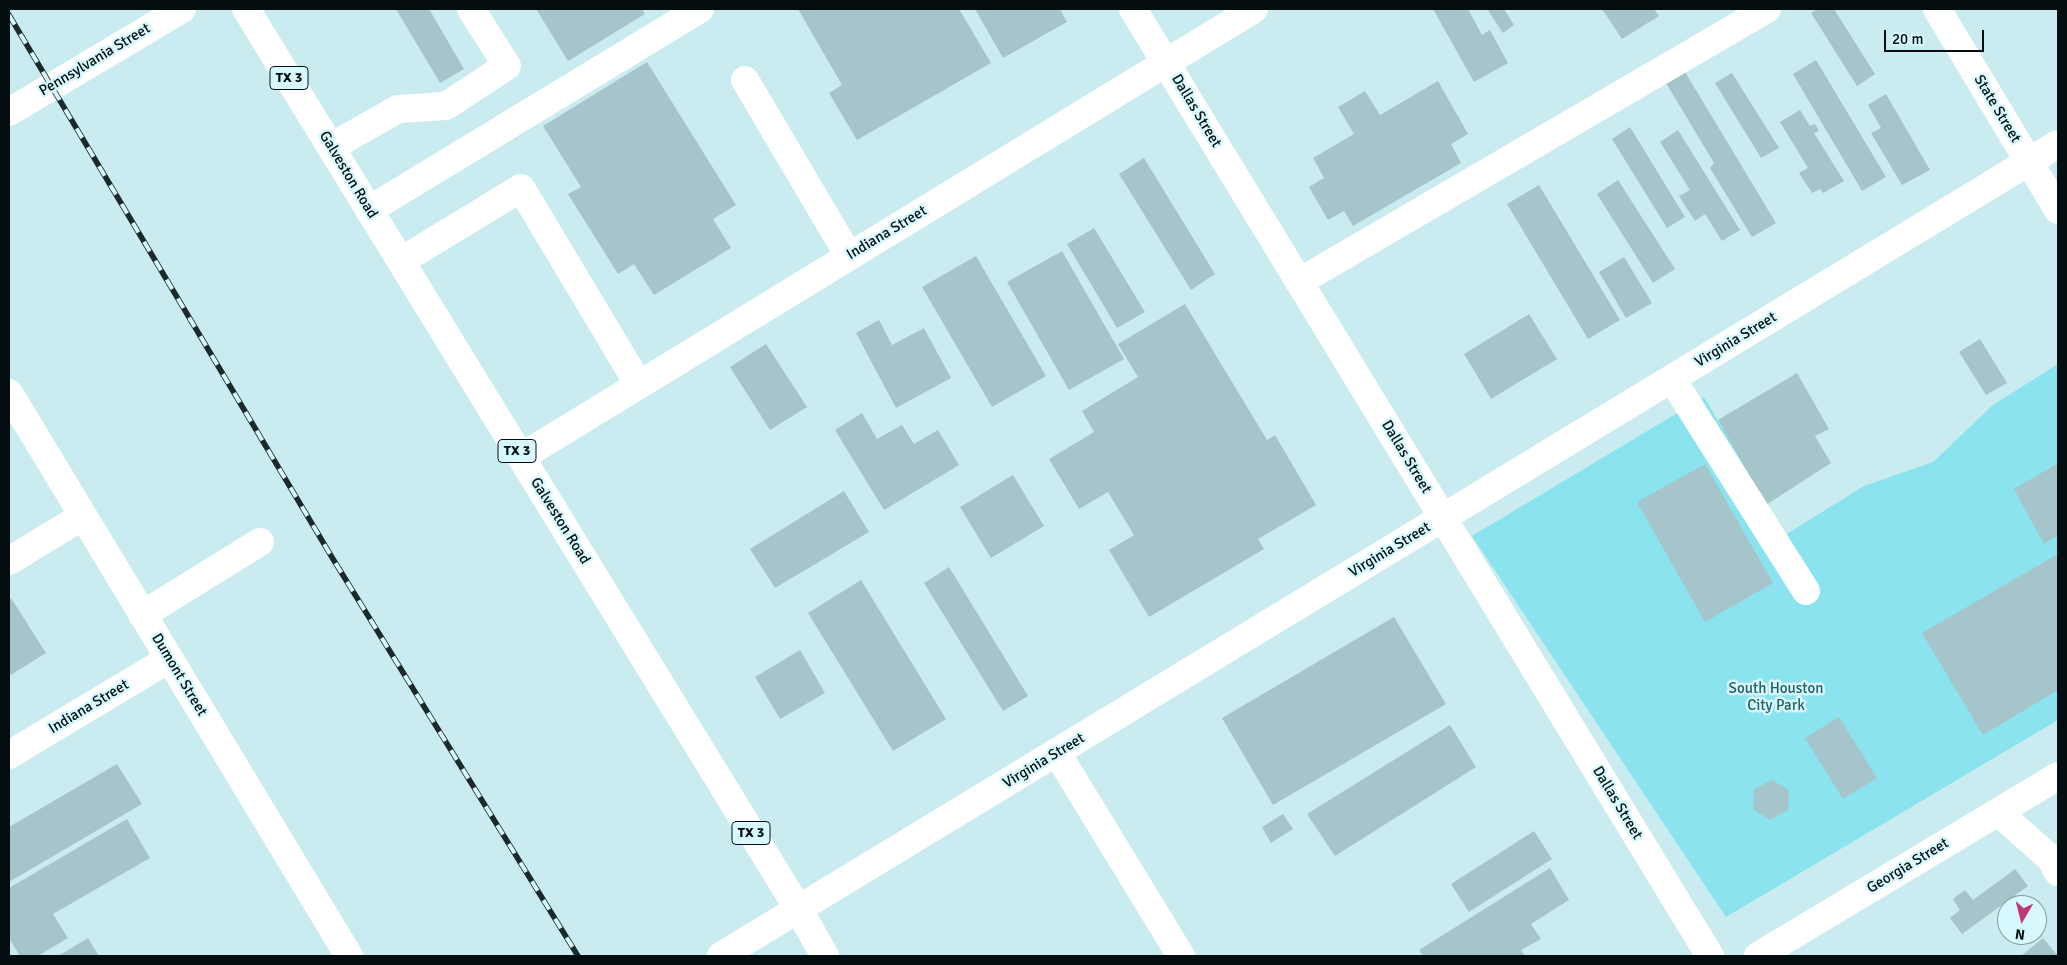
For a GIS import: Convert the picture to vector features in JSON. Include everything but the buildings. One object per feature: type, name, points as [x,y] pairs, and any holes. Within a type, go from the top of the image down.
[{"type":"street","name":"Pennsylvania Street","points":[[9,112],[182,9]]},
{"type":"street","name":"Galveston Road","points":[[246,9],[825,956]]},
{"type":"street","points":[[331,147],[398,109],[446,106],[507,66],[471,9]]},
{"type":"street","points":[[369,210],[700,9]]},
{"type":"street","name":"Dallas Street","points":[[1134,9],[1710,956]]},
{"type":"street","name":"Indiana Street","points":[[521,457],[1254,9]]},
{"type":"street","points":[[1299,282],[1767,9]]},
{"type":"street","name":"State Street","points":[[1936,9],[2058,210]]},
{"type":"street","points":[[745,80],[849,256]]},
{"type":"street","name":"Virginia Street","points":[[721,956],[2058,144]]},
{"type":"street","points":[[401,261],[521,188],[639,385]]},
{"type":"street","points":[[1672,379],[1806,591]]},
{"type":"street","name":"Dumont Street","points":[[9,393],[349,956]]},
{"type":"street","points":[[9,561],[83,516]]},
{"type":"street","points":[[142,615],[260,542]]},
{"type":"street","name":"Indiana Street","points":[[9,755],[169,659]]},
{"type":"street","points":[[1057,753],[1181,956]]},
{"type":"street","name":"Georgia Street","points":[[1758,956],[2058,776]]},
{"type":"street","points":[[1998,812],[2051,859],[2058,872]]},
{"type":"green space","name":"South Houston City Park","points":[[2058,364],[2058,720],[1726,917],[1472,536],[1704,397],[1785,535],[1864,486],[1933,462],[1993,405]]},
{"type":"railway","points":[[9,15],[333,559],[578,956]]}]
